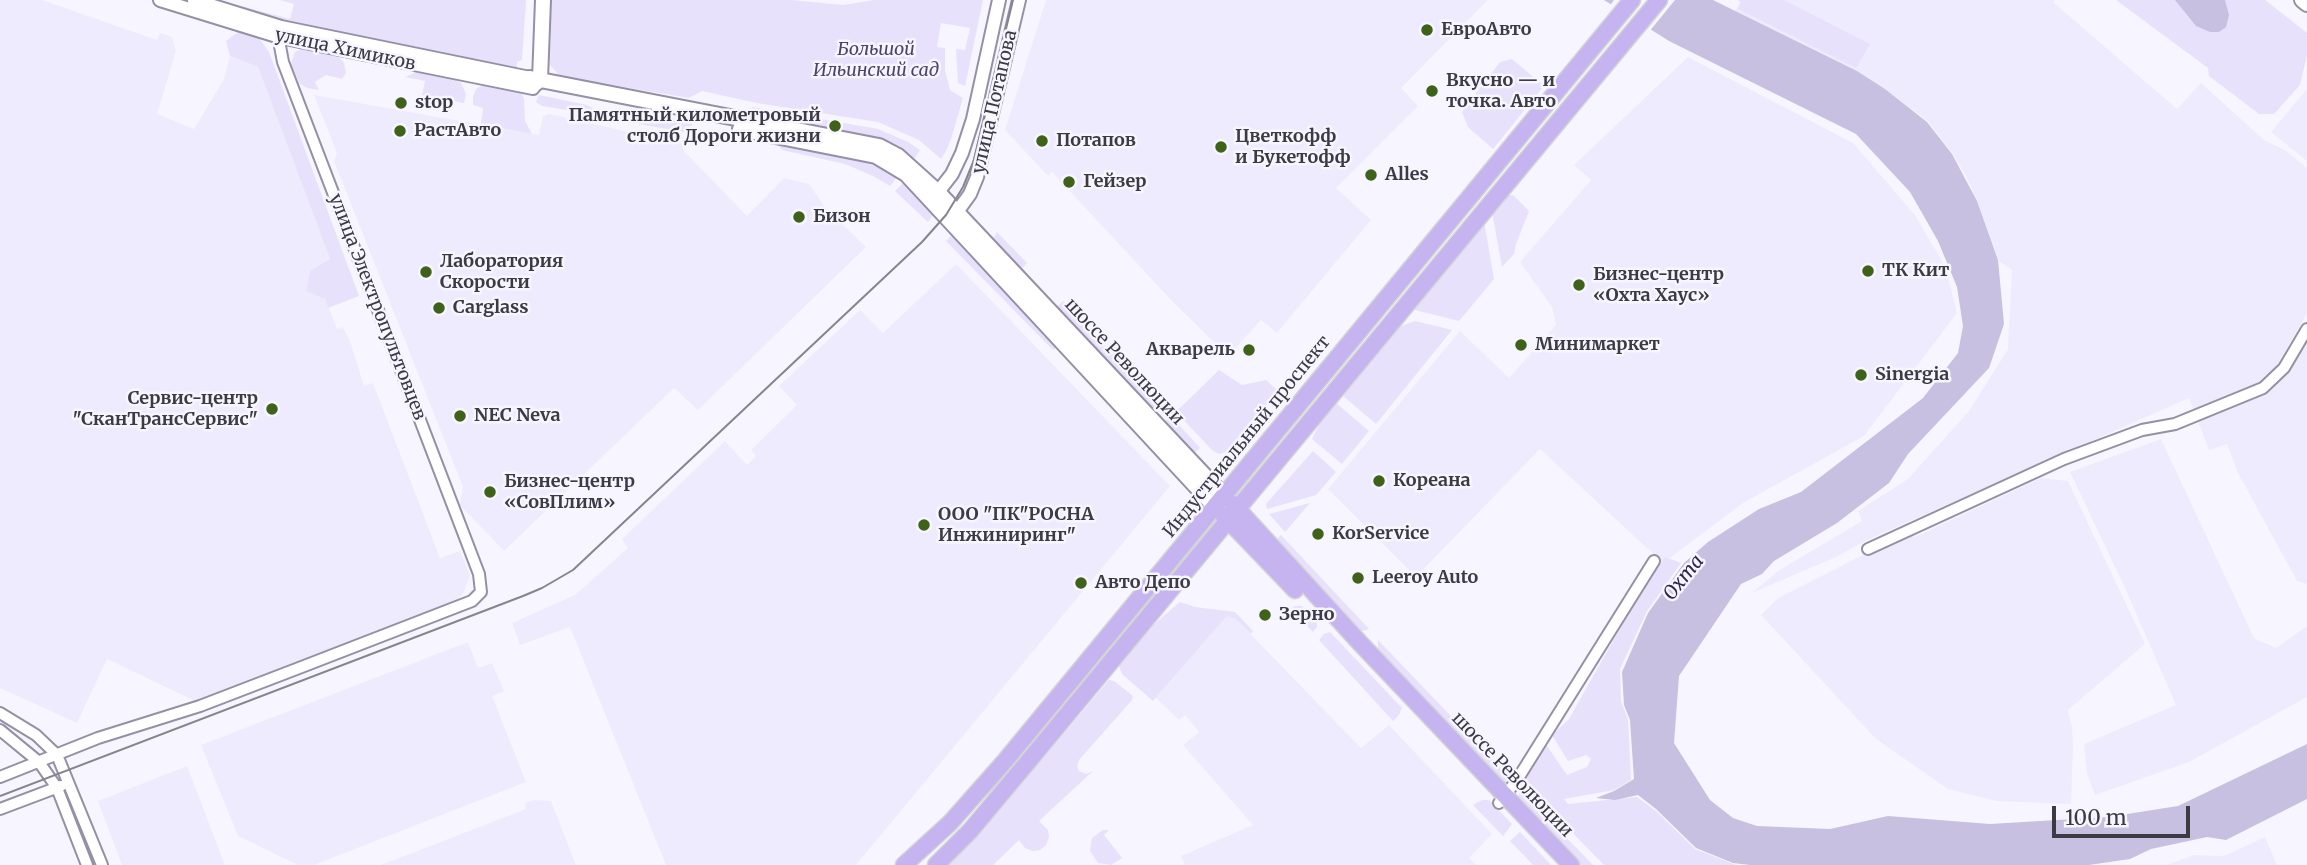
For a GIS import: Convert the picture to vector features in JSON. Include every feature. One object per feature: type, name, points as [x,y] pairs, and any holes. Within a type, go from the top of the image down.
[{"type":"main road","points":[[534,0],[534,82]]},
{"type":"main road","points":[[534,82],[543,0]]},
{"type":"main road","name":"Индустриальный проспект","points":[[904,865],[950,823],[996,771],[1632,0]]},
{"type":"main road","points":[[936,865],[1004,792],[1659,0]]},
{"type":"main road","points":[[2302,0],[2307,5]]},
{"type":"main road","points":[[1608,29],[1625,41]]},
{"type":"main road","name":"шоссе Революции","points":[[534,82],[878,146],[898,156],[957,212],[1233,515],[1342,624],[1558,865]]},
{"type":"main road","name":"шоссе Революции","points":[[534,82],[876,156],[906,174],[1059,337],[1102,387],[1219,500]]},
{"type":"main road","points":[[938,192],[941,210],[957,212]]},
{"type":"main road","name":"шоссе Революции","points":[[1502,800],[1571,865]]},
{"type":"street","name":"улица Химиков","points":[[160,0],[281,32],[534,82]]},
{"type":"street","name":"улица Химиков","points":[[194,0],[281,32]]},
{"type":"street","name":"улица Потапова","points":[[938,192],[952,174],[973,120],[999,0]]},
{"type":"street","name":"улица Потапова","points":[[957,212],[970,194],[977,177],[1019,0]]},
{"type":"street","name":"улица Электропультовцев","points":[[57,755],[120,730],[200,706],[472,601],[481,592],[479,574],[283,62],[281,32]]},
{"type":"street","points":[[1868,548],[2064,459],[2142,430],[2175,424],[2263,388],[2284,368],[2307,329]]},
{"type":"street","points":[[1502,800],[1654,561]]},
{"type":"street","points":[[0,713],[37,735],[57,755],[102,865]]},
{"type":"street","points":[[0,730],[39,762],[57,788],[87,865]]},
{"type":"street","points":[[0,777],[57,755]]},
{"type":"street","points":[[0,809],[70,782]]},
{"type":"shaded area","points":[[0,0],[42,0],[157,40],[160,33],[172,37],[176,51],[157,114],[194,129],[224,79],[230,56],[258,67],[330,259],[325,299],[337,329],[343,327],[364,386],[373,383],[440,558],[460,551],[470,576],[462,595],[445,610],[195,701],[107,659],[77,723],[0,688]]},
{"type":"shaded area","points":[[1046,0],[1488,0],[1401,88],[1418,106],[1336,188],[1371,220],[1277,333],[1261,320],[1228,356],[1171,300],[1052,172],[1048,176],[1005,130]]},
{"type":"shaded area","points":[[1741,0],[2055,0],[2053,2],[2177,109],[2201,83],[2264,140],[2285,150],[2307,168],[2307,313],[2284,353],[2296,359],[2307,342],[2307,584],[2297,581],[2238,473],[2227,444],[2209,450],[2189,398],[1752,593],[1778,571],[1862,521],[1858,511],[1908,479],[1969,411],[2008,349],[2012,270],[1999,261],[1966,176],[1928,121],[1857,71],[1735,11]]},
{"type":"shaded area","points":[[1688,57],[1853,143],[1915,215],[1945,266],[1957,313],[1864,436],[1743,503],[1663,563],[1540,449],[1416,577],[1328,489],[1460,331],[1509,378],[1556,325],[1552,307],[1520,262],[1591,180],[1574,165]]},
{"type":"shaded area","points":[[2307,89],[2307,161],[2271,132]]},
{"type":"shaded area","points":[[314,95],[539,135],[543,116],[549,114],[683,144],[684,151],[747,216],[784,178],[809,184],[825,207],[866,247],[698,410],[674,388],[504,551],[460,505],[463,487],[334,161],[337,153]]},
{"type":"shaded area","points":[[956,264],[1170,486],[856,865],[666,865],[570,627],[520,645],[512,623],[575,595],[628,548],[622,539],[725,441],[747,465],[756,456],[751,450],[797,405],[779,386],[860,310],[883,333]]},
{"type":"shaded area","points":[[2161,439],[2254,638],[2276,648],[2307,626],[2307,697],[2189,762],[2095,795],[2087,773],[2084,744],[2176,705],[2070,472]]},
{"type":"shaded area","points":[[2041,478],[2068,481],[2145,644],[2068,710],[2073,747],[2071,804],[1996,801],[1948,789],[1876,739],[1761,615],[1778,598],[1869,552],[1910,534],[1915,537]]},
{"type":"shaded area","points":[[1227,616],[1236,619],[1361,748],[1389,725],[1492,834],[1469,858],[1476,865],[1185,865],[1181,856],[1253,825],[1183,745],[1199,732],[1185,715],[1179,720],[1156,698]]},
{"type":"shaded area","points":[[468,642],[478,668],[492,663],[504,691],[492,696],[526,782],[314,865],[298,865],[238,836],[201,745]]},
{"type":"shaded area","points":[[187,766],[225,865],[122,865],[98,801]]},
{"type":"shaded area","points":[[535,800],[551,801],[576,865],[381,865],[526,809],[525,803]]},
{"type":"shaded area","points":[[2265,837],[2277,865],[2167,865],[2194,855],[2224,856]]},
{"type":"green space","points":[[212,0],[290,19],[294,4],[280,0],[526,0],[522,60],[517,62],[517,71],[290,24]]},
{"type":"green space","name":"Большой Ильинский сад","points":[[551,0],[791,0],[843,5],[874,0],[983,0],[965,86],[958,83],[956,49],[965,50],[970,28],[941,23],[937,47],[945,48],[945,70],[950,90],[963,98],[951,139],[941,159],[919,140],[878,122],[757,103],[702,91],[689,98],[560,76],[550,65]]},
{"type":"green space","points":[[1737,0],[1784,0],[1870,44],[1856,68],[1738,9],[1741,2]]},
{"type":"green space","points":[[2116,0],[2265,0],[2307,33],[2307,55],[2300,85],[2274,114],[2259,114],[2209,76],[2208,68]]},
{"type":"green space","points":[[238,32],[259,38],[269,52],[359,296],[328,308],[325,299],[306,291],[310,271],[330,259],[258,67],[230,56],[226,41]]},
{"type":"green space","points":[[303,48],[339,57],[344,63],[346,73],[342,79],[326,75],[315,82],[319,90],[299,83],[291,64],[295,52]]},
{"type":"green space","points":[[1512,59],[1544,86],[1493,149],[1468,127],[1462,112],[1500,62]]},
{"type":"green space","points":[[417,72],[454,79],[461,83],[466,94],[464,103],[422,95],[425,81],[405,77]]},
{"type":"green space","points":[[485,84],[516,89],[522,94],[525,121],[532,134],[481,124],[483,108],[473,105],[473,97],[476,89]]},
{"type":"green space","points":[[539,95],[587,105],[596,110],[598,115],[542,106],[536,102]]},
{"type":"green space","points":[[752,107],[878,129],[920,150],[913,161],[751,115]]},
{"type":"green space","points":[[648,116],[693,124],[685,132],[638,124],[640,118]]},
{"type":"green space","points":[[776,142],[874,161],[898,176],[890,186],[845,164],[782,150]]},
{"type":"green space","points":[[904,182],[935,213],[928,222],[895,191]]},
{"type":"green space","points":[[1507,195],[1513,195],[1529,211],[1514,254],[1502,267],[1492,212]]},
{"type":"green space","points":[[1484,221],[1494,279],[1459,321],[1411,309]]},
{"type":"green space","points":[[997,232],[1027,263],[1021,269],[1009,261],[992,241]]},
{"type":"green space","points":[[954,233],[1057,347],[1053,350],[946,241]]},
{"type":"green space","points":[[1063,301],[1160,404],[1157,408],[1153,409],[1117,376],[1063,317],[1057,307]]},
{"type":"green space","points":[[1415,321],[1452,330],[1376,424],[1341,392],[1396,328]]},
{"type":"green space","points":[[1219,370],[1242,385],[1266,380],[1281,394],[1265,406],[1229,451],[1219,454],[1174,410],[1180,408]]},
{"type":"green space","points":[[1333,403],[1369,431],[1342,464],[1312,439]]},
{"type":"green space","points":[[1170,415],[1200,448],[1194,453],[1165,422]]},
{"type":"green space","points":[[1313,451],[1336,472],[1316,495],[1267,509],[1266,504]]},
{"type":"green space","points":[[1310,503],[1285,532],[1269,514]]},
{"type":"green space","points":[[1281,535],[1369,629],[1359,632],[1275,541]]},
{"type":"green space","points":[[1665,557],[1681,563],[1647,611],[1620,669],[1621,701],[1628,720],[1631,780],[1614,790],[1564,799],[1568,804],[1637,797],[1656,811],[1695,849],[1736,865],[1604,865],[1522,781],[1545,743],[1567,775],[1587,767],[1591,759],[1586,755],[1568,761],[1552,735],[1569,719],[1644,586]]},
{"type":"green space","points":[[1180,602],[1195,607],[1235,612],[1253,631],[1251,634],[1236,619],[1227,616],[1153,701],[1122,674],[1119,666],[1153,625]]},
{"type":"green space","points":[[1302,606],[1317,618],[1317,627],[1313,632],[1290,609]]},
{"type":"green space","points":[[1330,632],[1402,708],[1393,721],[1319,640]]},
{"type":"green space","points":[[1378,640],[1514,782],[1504,785],[1378,653]]},
{"type":"green space","points":[[1109,680],[1133,696],[1132,700],[1079,760],[1079,771],[1086,774],[1093,771],[1039,821],[1048,830],[1046,845],[1033,851],[1025,848],[1019,840],[993,865],[949,865],[984,828]]},
{"type":"green space","points":[[1520,790],[1593,865],[1577,865],[1518,798]]},
{"type":"green space","points":[[1489,800],[1512,824],[1503,836],[1473,805]]},
{"type":"green space","points":[[1103,830],[1109,830],[1104,835],[1122,858],[1111,865],[1098,863],[1090,851],[1092,838]]},
{"type":"green space","points":[[1520,832],[1551,865],[1533,865],[1510,841]]},
{"type":"water","name":"Охта","points":[[1604,0],[1713,0],[1857,71],[1885,89],[1927,122],[1952,154],[1977,201],[1998,260],[2004,324],[1989,368],[1908,454],[1889,483],[1837,523],[1774,561],[1762,574],[1741,584],[1679,676],[1674,743],[1710,800],[1733,818],[1757,826],[1830,829],[1888,816],[1990,824],[2108,817],[2178,806],[2307,744],[2307,799],[2226,840],[2207,837],[2151,849],[2130,859],[2089,865],[1750,865],[1733,863],[1696,848],[1638,795],[1615,800],[1596,798],[1634,779],[1630,720],[1624,705],[1622,672],[1648,613],[1684,563],[1708,542],[1759,509],[1801,492],[1923,398],[1958,353],[1963,326],[1957,287],[1938,241],[1910,192],[1856,134],[1669,41]]},
{"type":"water","points":[[2175,0],[2225,0],[2229,15],[2226,27],[2219,32],[2210,32],[2196,26]]},
{"type":"pier","points":[[1614,0],[1675,0],[1649,32],[1609,7]]},
{"type":"tram line","points":[[0,796],[523,596],[573,570],[922,242],[946,215],[963,187],[974,160],[1013,0]]},
{"type":"place","name":"ЕвроАвто","points":[[1427,30]]},
{"type":"place","name":"Вкусно — и точка. Авто","points":[[1432,91]]},
{"type":"place","name":"stop","points":[[401,103]]},
{"type":"place","name":"Памятный километровый столб Дороги жизни","points":[[835,126]]},
{"type":"place","name":"РастАвто","points":[[400,131]]},
{"type":"place","name":"Потапов","points":[[1042,141]]},
{"type":"place","name":"Цветкофф и Букетофф","points":[[1221,147]]},
{"type":"place","name":"Alles","points":[[1371,175]]},
{"type":"place","name":"Гейзер","points":[[1069,182]]},
{"type":"place","name":"Бизон","points":[[799,217]]},
{"type":"place","name":"ТК Кит","points":[[1868,271]]},
{"type":"place","name":"Лаборатория Скорости","points":[[426,272]]},
{"type":"place","name":"Бизнес-центр «Охта Хаус»","points":[[1579,285]]},
{"type":"place","name":"Carglass","points":[[439,308]]},
{"type":"place","name":"Минимаркет","points":[[1521,345]]},
{"type":"place","name":"Акварель","points":[[1249,350]]},
{"type":"place","name":"Sinergia","points":[[1861,375]]},
{"type":"place","name":"Сервис-центр \"СканТрансСервис\"","points":[[272,409]]},
{"type":"place","name":"NEC Neva","points":[[460,416]]},
{"type":"place","name":"Кореана","points":[[1379,481]]},
{"type":"place","name":"Бизнес-центр «СовПлим»","points":[[490,492]]},
{"type":"place","name":"ООО \"ПК\"РОСНА Инжиниринг\"","points":[[924,525]]},
{"type":"place","name":"KorService","points":[[1318,534]]},
{"type":"place","name":"Leeroy Auto","points":[[1358,578]]},
{"type":"place","name":"Авто Депо","points":[[1081,583]]},
{"type":"place","name":"Зерно","points":[[1265,615]]}]
